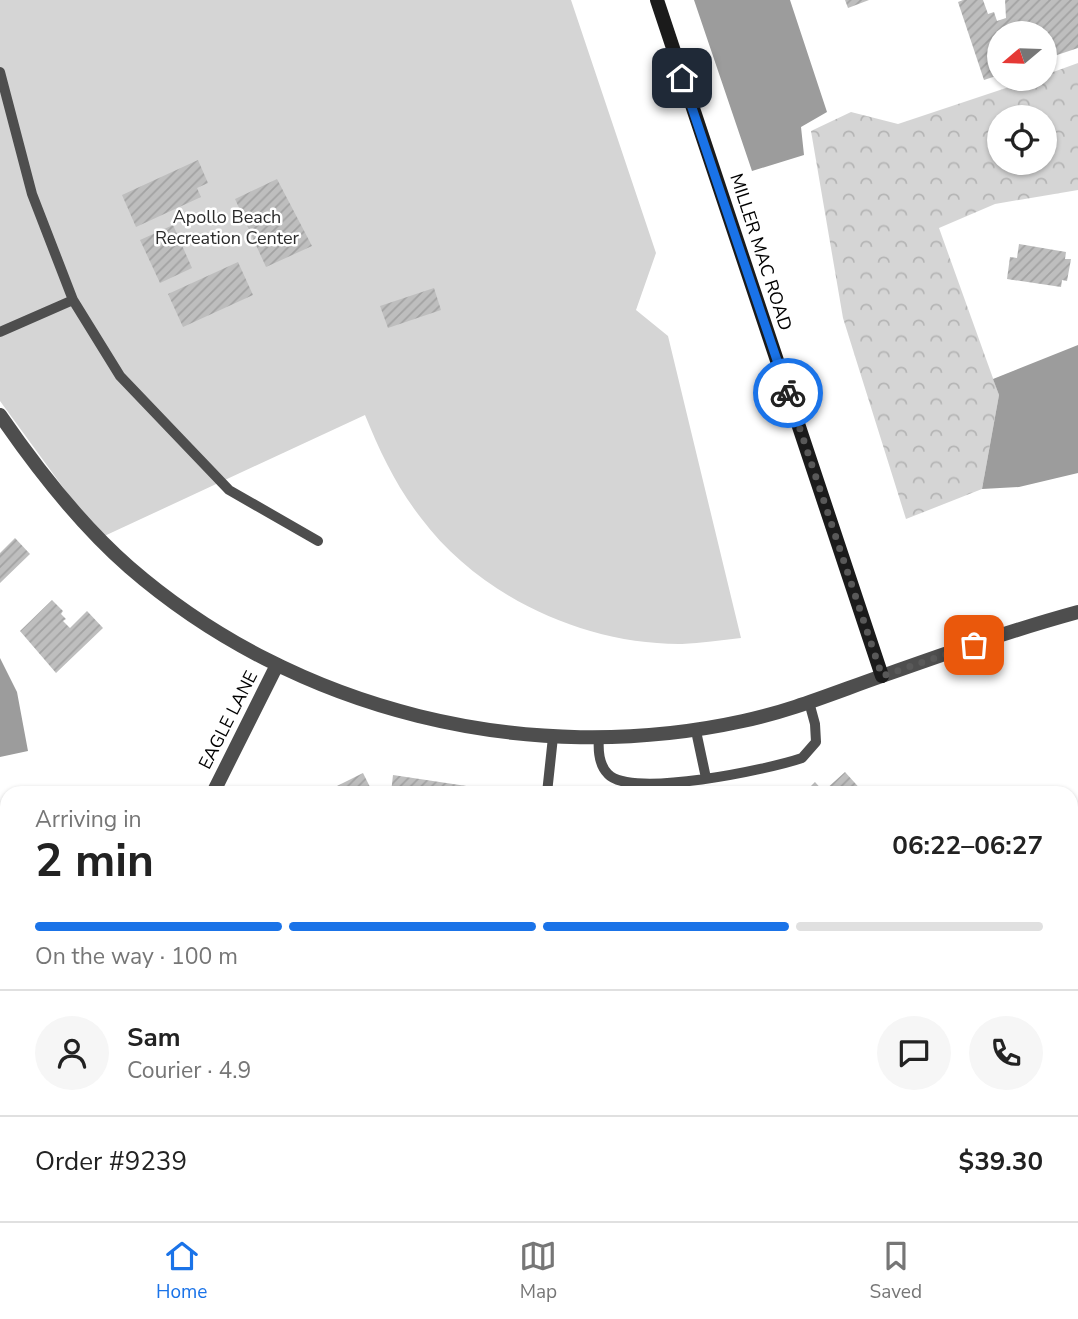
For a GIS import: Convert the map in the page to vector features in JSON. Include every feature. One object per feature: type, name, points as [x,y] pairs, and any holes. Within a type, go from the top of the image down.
[{"type":"street","name":"MILLER MAC ROAD","points":[[656,0],[882,676]]},
{"type":"street","points":[[0,415],[66,501],[128,566],[176,604],[277,665],[339,692],[398,711],[467,727],[552,737],[599,738],[696,730],[746,721],[1078,612]]},
{"type":"street","name":"EAGLE LANE","points":[[216,786],[277,665]]},
{"type":"lane","points":[[0,72],[32,194],[72,300],[120,376],[229,490],[318,541]]},
{"type":"lane","points":[[0,332],[72,300]]},
{"type":"lane","points":[[599,738],[601,762],[607,773],[615,779],[645,785],[706,778],[803,758],[816,742],[815,724],[808,702]]},
{"type":"lane","points":[[696,730],[706,778]]},
{"type":"lane","points":[[548,786],[552,737]]},
{"type":"green space","name":"Apollo Beach Recreation Center","points":[[0,0],[571,0],[656,253],[636,310],[668,336],[741,638],[682,644],[609,636],[537,611],[504,593],[473,571],[445,546],[421,518],[389,468],[365,415],[100,538],[0,401]]},
{"type":"green space","points":[[1078,63],[1078,190],[995,204],[939,228],[999,395],[982,489],[906,519],[843,318],[811,131],[851,112],[898,124],[997,91],[1057,91],[1057,71]]},
{"type":"shaded area","points":[[694,0],[790,0],[827,112],[801,127],[804,155],[752,171]]},
{"type":"shaded area","points":[[1078,345],[1078,473],[1019,487],[982,489],[999,395],[993,379]]},
{"type":"shaded area","points":[[0,658],[17,692],[28,751],[0,757]]},
{"type":"building","points":[[845,0],[869,0],[848,8]]},
{"type":"building","points":[[983,0],[988,14],[994,12],[997,21],[987,21],[987,79],[984,80],[958,2]]},
{"type":"building","points":[[1005,0],[1078,0],[1078,48],[1057,55],[1057,21],[997,21],[1006,18]]},
{"type":"building","points":[[198,160],[208,183],[197,188],[201,197],[136,227],[122,195]]},
{"type":"building","points":[[277,179],[312,246],[266,267],[235,199]]},
{"type":"building","points":[[173,225],[192,268],[160,283],[140,240]]},
{"type":"building","points":[[1019,244],[1066,252],[1065,259],[1071,259],[1067,281],[1062,280],[1061,287],[1007,279],[1010,257],[1017,258]]},
{"type":"building","points":[[238,262],[253,295],[183,327],[168,294]]},
{"type":"building","points":[[434,288],[441,310],[388,328],[380,306]]},
{"type":"building","points":[[15,538],[30,554],[0,583],[0,553]]},
{"type":"building","points":[[52,600],[63,611],[61,614],[66,619],[63,621],[70,628],[87,611],[103,628],[56,673],[20,631]]},
{"type":"building","points":[[845,772],[858,786],[829,786]]},
{"type":"building","points":[[363,773],[370,786],[337,786]]},
{"type":"building","points":[[393,775],[466,786],[392,786]]},
{"type":"way so far","points":[[788,393],[882,676],[974,645]]},
{"type":"route","points":[[682,78],[788,393]]}]
